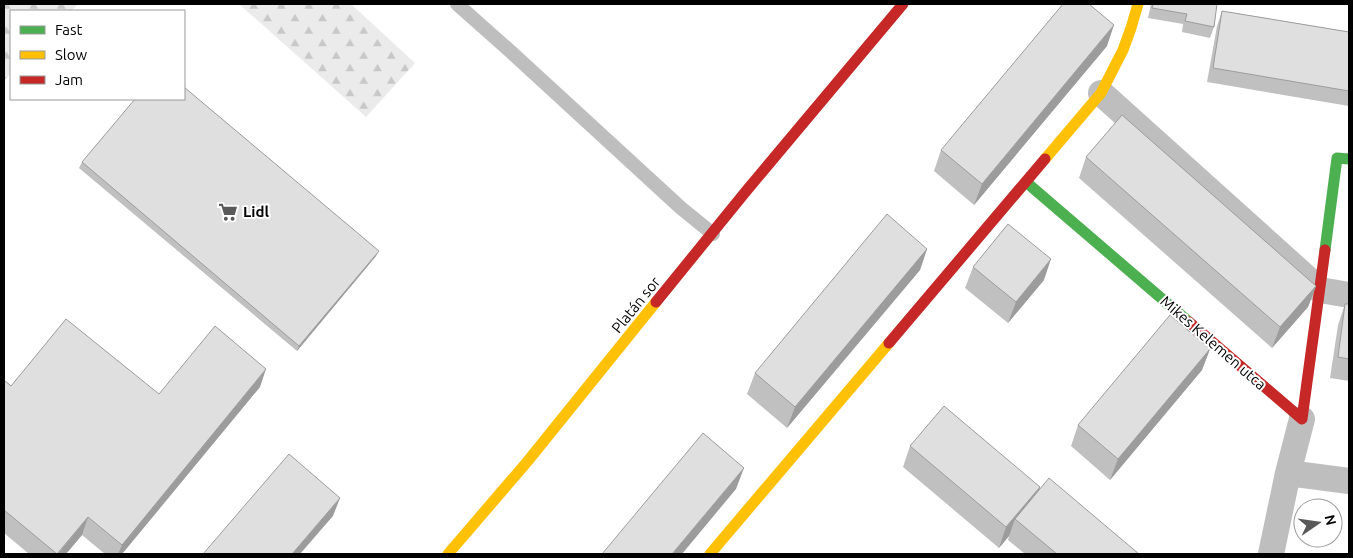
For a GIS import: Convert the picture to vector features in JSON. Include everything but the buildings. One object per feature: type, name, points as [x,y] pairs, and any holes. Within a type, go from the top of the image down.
[{"type":"street","name":"Platán sor","points":[[448,554],[527,462],[747,190],[903,4]]},
{"type":"street","points":[[710,554],[1101,93],[1118,62],[1133,26],[1138,4]]},
{"type":"street","points":[[1101,93],[1320,290],[1349,295]]},
{"type":"street","points":[[1271,554],[1288,472],[1302,419],[1337,158],[1349,159]]},
{"type":"street","name":"Mikes Kelemen utca","points":[[1026,182],[1302,419]]},
{"type":"street","points":[[1288,472],[1349,481]]},
{"type":"lane","points":[[457,4],[674,202],[712,234]]},
{"type":"green space","points":[[4,4],[78,4],[72,10],[10,10],[10,74],[4,81]]},
{"type":"green space","points":[[239,4],[351,4],[415,63],[366,117]]},
{"type":"traffic: fast","points":[[1325,250],[1337,158],[1349,159]]},
{"type":"traffic: fast","points":[[1026,182],[1189,322]]},
{"type":"traffic: slow","points":[[1045,159],[1101,93],[1123,50],[1138,4]]},
{"type":"traffic: slow","points":[[448,554],[527,462],[656,302]]},
{"type":"traffic: slow","points":[[710,554],[889,343]]},
{"type":"traffic: jam","points":[[656,302],[903,4]]},
{"type":"traffic: jam","points":[[889,343],[1045,159]]},
{"type":"traffic: jam","points":[[1189,322],[1302,419],[1325,250]]},
{"type":"place","name":"Lidl","points":[[228,212]]}]
